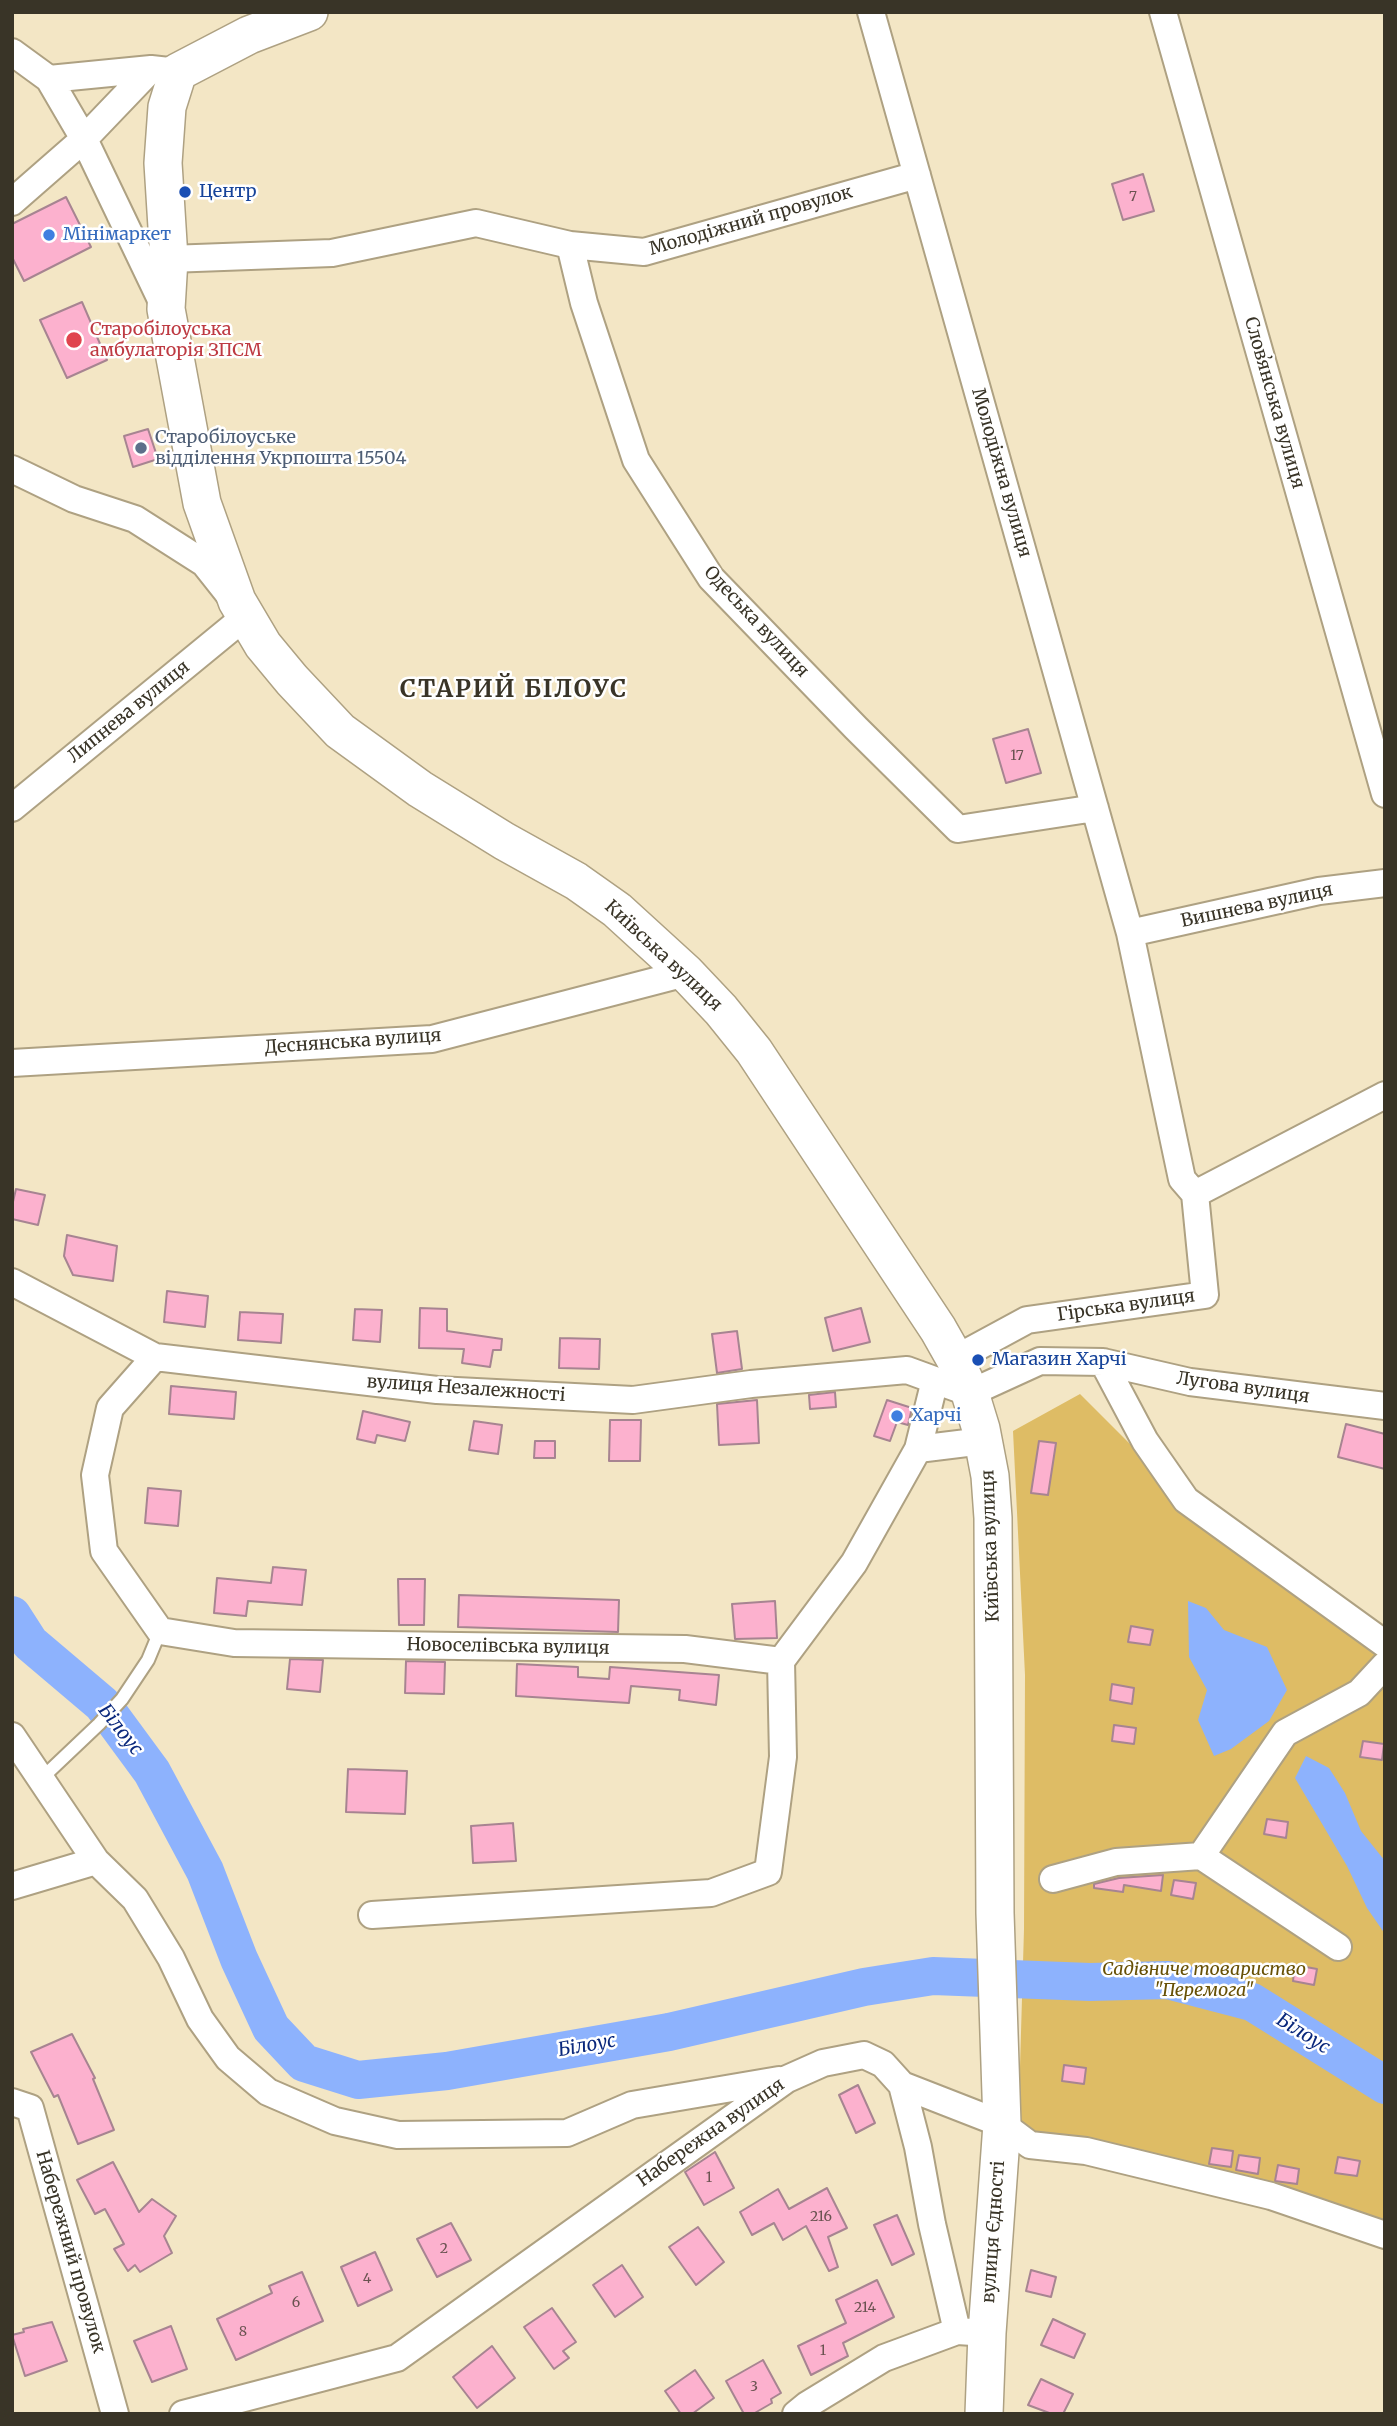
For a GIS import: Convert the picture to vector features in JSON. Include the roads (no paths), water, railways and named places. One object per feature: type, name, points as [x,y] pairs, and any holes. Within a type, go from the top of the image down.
[{"type":"main road","points":[[165,71],[309,12]]},
{"type":"main road","name":"Київська вулиця","points":[[165,71],[167,107],[163,163],[169,259],[166,309],[202,503],[237,601],[263,645],[340,731],[420,789],[504,841],[576,881],[617,910],[686,973],[721,1010],[754,1051],[945,1369],[970,1393],[990,1476],[993,1518],[995,1913],[1001,2050]]},
{"type":"main road","name":"вулиця Єдності","points":[[984,2414],[972,2332],[1002,2124],[1001,2050]]},
{"type":"street","name":"Молодіжна вулиця","points":[[871,12],[1130,933],[1182,1179],[1195,1194]]},
{"type":"street","name":"Словʼянська вулиця","points":[[1163,12],[1385,794]]},
{"type":"street","points":[[12,52],[49,79],[84,139],[166,309]]},
{"type":"street","points":[[49,79],[165,71]]},
{"type":"street","points":[[12,202],[165,71]]},
{"type":"street","name":"Молодіжний провулок","points":[[169,259],[331,253],[476,223],[570,245],[644,252],[917,175]]},
{"type":"street","name":"Одеська вулиця","points":[[570,245],[584,303],[636,460],[710,578],[958,829],[1095,808]]},
{"type":"street","points":[[12,469],[74,499],[135,519],[204,563],[246,616]]},
{"type":"street","name":"Липнева вулиця","points":[[12,808],[246,616]]},
{"type":"street","name":"Вишнева вулиця","points":[[1130,933],[1319,891],[1385,883]]},
{"type":"street","name":"Деснянська вулиця","points":[[12,1063],[432,1039],[686,973]]},
{"type":"street","points":[[1195,1194],[1385,1095]]},
{"type":"street","name":"Гірська вулиця","points":[[945,1369],[1027,1320],[1205,1295],[1195,1194]]},
{"type":"street","name":"вулиця Незалежності","points":[[12,1282],[156,1357],[438,1390],[633,1400],[751,1384],[945,1369]]},
{"type":"street","points":[[156,1357],[110,1408],[94,1475],[104,1550],[160,1631]]},
{"type":"street","name":"Лугова вулиця","points":[[970,1393],[1040,1361],[1103,1362],[1190,1382],[1385,1406]]},
{"type":"street","points":[[1103,1362],[1144,1441],[1186,1500],[1385,1644]]},
{"type":"street","points":[[372,1916],[711,1893],[768,1872],[783,1758],[781,1661],[854,1563],[918,1450],[945,1369]]},
{"type":"street","points":[[918,1450],[983,1441]]},
{"type":"street","name":"Новоселівська вулиця","points":[[160,1631],[234,1643],[685,1649],[781,1661]]},
{"type":"street","points":[[1201,1856],[1285,1733],[1359,1693],[1385,1665]]},
{"type":"street","points":[[12,1737],[96,1861],[135,1899],[170,1958],[200,2019],[228,2058],[268,2092],[335,2120],[398,2135],[567,2133],[632,2105],[787,2079]]},
{"type":"street","points":[[1053,1879],[1116,1862],[1201,1856],[1338,1947]]},
{"type":"street","points":[[12,1886],[96,1861]]},
{"type":"street","name":"Набережна вулиця","points":[[183,2414],[397,2358],[787,2079],[824,2063],[864,2054],[883,2064],[902,2085],[1002,2124],[1030,2145],[1086,2151],[1270,2196],[1385,2235]]},
{"type":"street","points":[[796,2414],[884,2358],[972,2332],[932,2224],[918,2147],[902,2085]]},
{"type":"street","name":"Набережний провулок","points":[[12,2102],[30,2108],[115,2414]]},
{"type":"lane","points":[[41,1779],[122,1699],[148,1660],[160,1631]]},
{"type":"water","points":[[1188,1601],[1206,1608],[1224,1630],[1267,1647],[1287,1690],[1269,1721],[1231,1749],[1214,1756],[1198,1720],[1207,1690],[1189,1657]]},
{"type":"water","points":[[1306,1756],[1329,1768],[1345,1793],[1361,1831],[1385,1861],[1385,1934],[1367,1908],[1347,1866],[1295,1778]]},
{"type":"waterway","name":"Білоус","points":[[12,1615],[30,1643],[102,1704],[152,1772],[205,1871],[239,1959],[271,2028],[304,2063],[358,2080],[447,2071],[669,2032],[864,1987],[933,1976],[1090,1982],[1168,1980],[1252,2002],[1385,2085]]},
{"type":"place","name":"Центр","points":[[185,192]]},
{"type":"place","name":"Мінімаркет","points":[[49,235]]},
{"type":"place","name":"Старобілоуська амбулаторія ЗПСМ","points":[[74,340]]},
{"type":"place","name":"Старобілоуське відділення Укрпошта 15504","points":[[141,448]]},
{"type":"place","name":"Магазин Харчі","points":[[978,1360]]},
{"type":"place","name":"Харчі","points":[[897,1416]]},
{"type":"district","name":"СТАРИЙ БІЛОУС","points":[[514,690]]},
{"type":"park label","name":"Садівниче товариство \"Перемога\"","points":[[1204,1980]]}]
